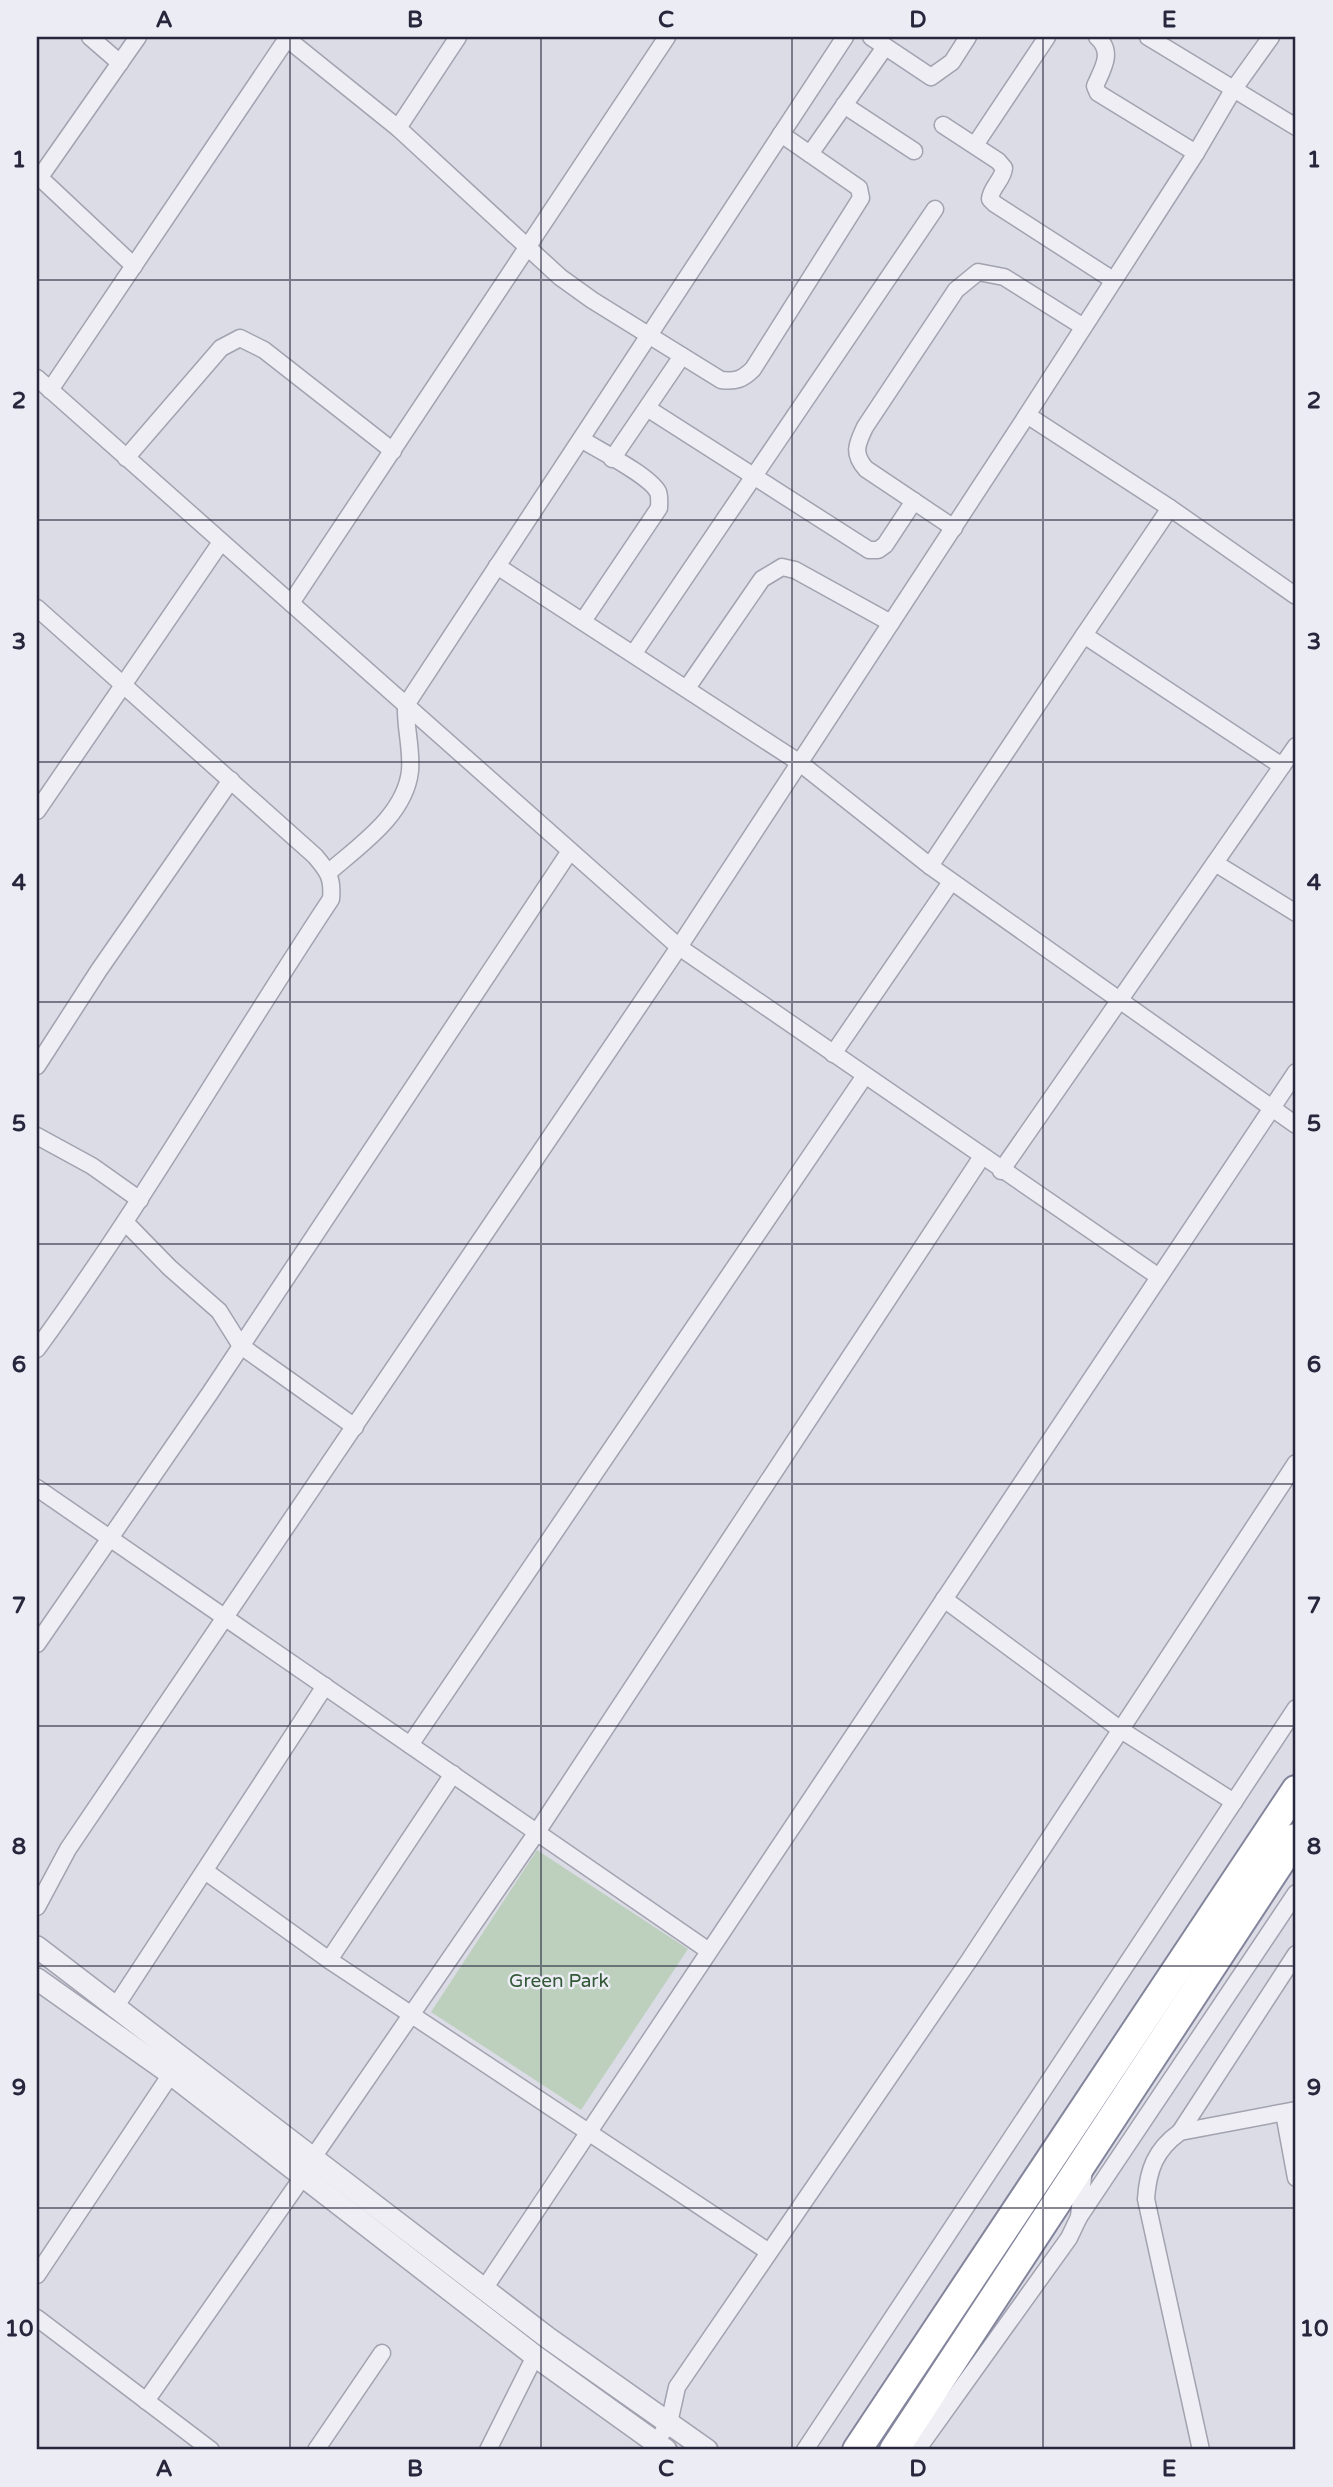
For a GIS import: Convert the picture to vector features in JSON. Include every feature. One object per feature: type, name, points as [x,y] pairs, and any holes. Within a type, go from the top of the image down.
[{"type":"highway","points":[[857,2450],[1296,1790]]},
{"type":"highway","points":[[894,2450],[1296,1839]]},
{"type":"street","points":[[90,37],[120,63]]},
{"type":"street","points":[[134,266],[38,176],[138,37]]},
{"type":"street","points":[[50,390],[286,37],[398,128],[560,277],[721,380],[733,381],[744,377],[858,207],[861,198],[859,188],[781,134]]},
{"type":"street","points":[[398,128],[458,37]]},
{"type":"street","points":[[291,603],[667,37]]},
{"type":"street","points":[[329,872],[389,816],[405,793],[410,770],[406,705],[845,37]]},
{"type":"street","points":[[871,37],[931,77],[952,62],[968,37]]},
{"type":"street","points":[[975,145],[1047,37]]},
{"type":"street","points":[[1097,37],[1107,48],[1107,58],[1095,86],[1098,93],[1196,153]]},
{"type":"street","points":[[1148,37],[1296,127]]},
{"type":"street","points":[[37,1907],[68,1849],[679,947],[954,528],[1196,153],[1233,90],[1271,37]]},
{"type":"street","points":[[810,154],[885,47]]},
{"type":"street","points":[[844,105],[914,151]]},
{"type":"street","points":[[943,125],[1004,168],[1003,175],[991,193],[990,199],[995,204],[1113,280]]},
{"type":"street","points":[[634,653],[936,209]]},
{"type":"street","points":[[954,528],[866,469],[858,459],[856,447],[865,427],[966,279],[978,272],[1004,277],[1082,326]]},
{"type":"street","points":[[126,458],[221,348],[240,338],[264,351],[393,451]]},
{"type":"street","points":[[612,459],[682,356]]},
{"type":"street","points":[[37,378],[679,947],[981,1158],[1159,1278]]},
{"type":"street","points":[[647,408],[869,550],[878,550],[884,545],[914,501]]},
{"type":"street","points":[[1027,415],[1170,508],[1296,596]]},
{"type":"street","points":[[581,439],[657,491],[659,508],[583,621]]},
{"type":"street","points":[[930,866],[1170,508]]},
{"type":"street","points":[[37,811],[221,542]]},
{"type":"street","points":[[497,566],[800,763],[951,882],[1119,1003],[1296,1125]]},
{"type":"street","points":[[687,688],[762,579],[782,567],[794,570],[891,623]]},
{"type":"street","points":[[37,608],[231,780],[329,872],[331,899],[253,1015],[125,1222],[37,1349]]},
{"type":"street","points":[[1084,635],[1282,766]]},
{"type":"street","points":[[1001,1171],[1296,747]]},
{"type":"street","points":[[37,1066],[99,970],[231,780]]},
{"type":"street","points":[[37,1644],[241,1346],[570,851]]},
{"type":"street","points":[[1215,863],[1296,913]]},
{"type":"street","points":[[833,1054],[951,882]]},
{"type":"street","points":[[484,2289],[1296,1072]]},
{"type":"street","points":[[410,1745],[864,1076]]},
{"type":"street","points":[[37,1136],[92,1166],[139,1200]]},
{"type":"street","points":[[314,2155],[537,1832],[981,1158]]},
{"type":"street","points":[[125,1222],[170,1268],[219,1311],[241,1346],[355,1427]]},
{"type":"street","points":[[635,2429],[650,2409],[677,2387],[968,1962],[1296,1463]]},
{"type":"street","points":[[37,1488],[709,1951]]},
{"type":"street","points":[[944,1599],[1121,1730],[1234,1802]]},
{"type":"street","points":[[114,2009],[325,1686]]},
{"type":"street","points":[[805,2450],[1296,1708]]},
{"type":"street","points":[[329,1960],[453,1774]]},
{"type":"street","points":[[205,1871],[329,1960],[769,2252]]},
{"type":"street","points":[[917,2450],[1049,2267],[1079,2217],[1296,1893]]},
{"type":"street","points":[[37,1947],[114,2009],[314,2155],[548,2338],[707,2450]]},
{"type":"street","points":[[1201,2450],[1146,2199],[1148,2175],[1155,2157],[1167,2141],[1180,2132],[1296,1954]]},
{"type":"street","points":[[37,1979],[171,2074],[535,2356],[661,2446],[677,2387]]},
{"type":"street","points":[[37,2275],[171,2074]]},
{"type":"street","points":[[1180,2132],[1290,2111],[1296,2178]]},
{"type":"street","points":[[1079,2217],[1085,2158]]},
{"type":"street","points":[[146,2401],[304,2175]]},
{"type":"street","points":[[37,2318],[211,2450]]},
{"type":"street","points":[[488,2450],[535,2356],[548,2338]]},
{"type":"street","points":[[316,2450],[382,2353]]},
{"type":"green space","name":"Green Park","points":[[537,1850],[688,1949],[581,2110],[431,2012]]}]
